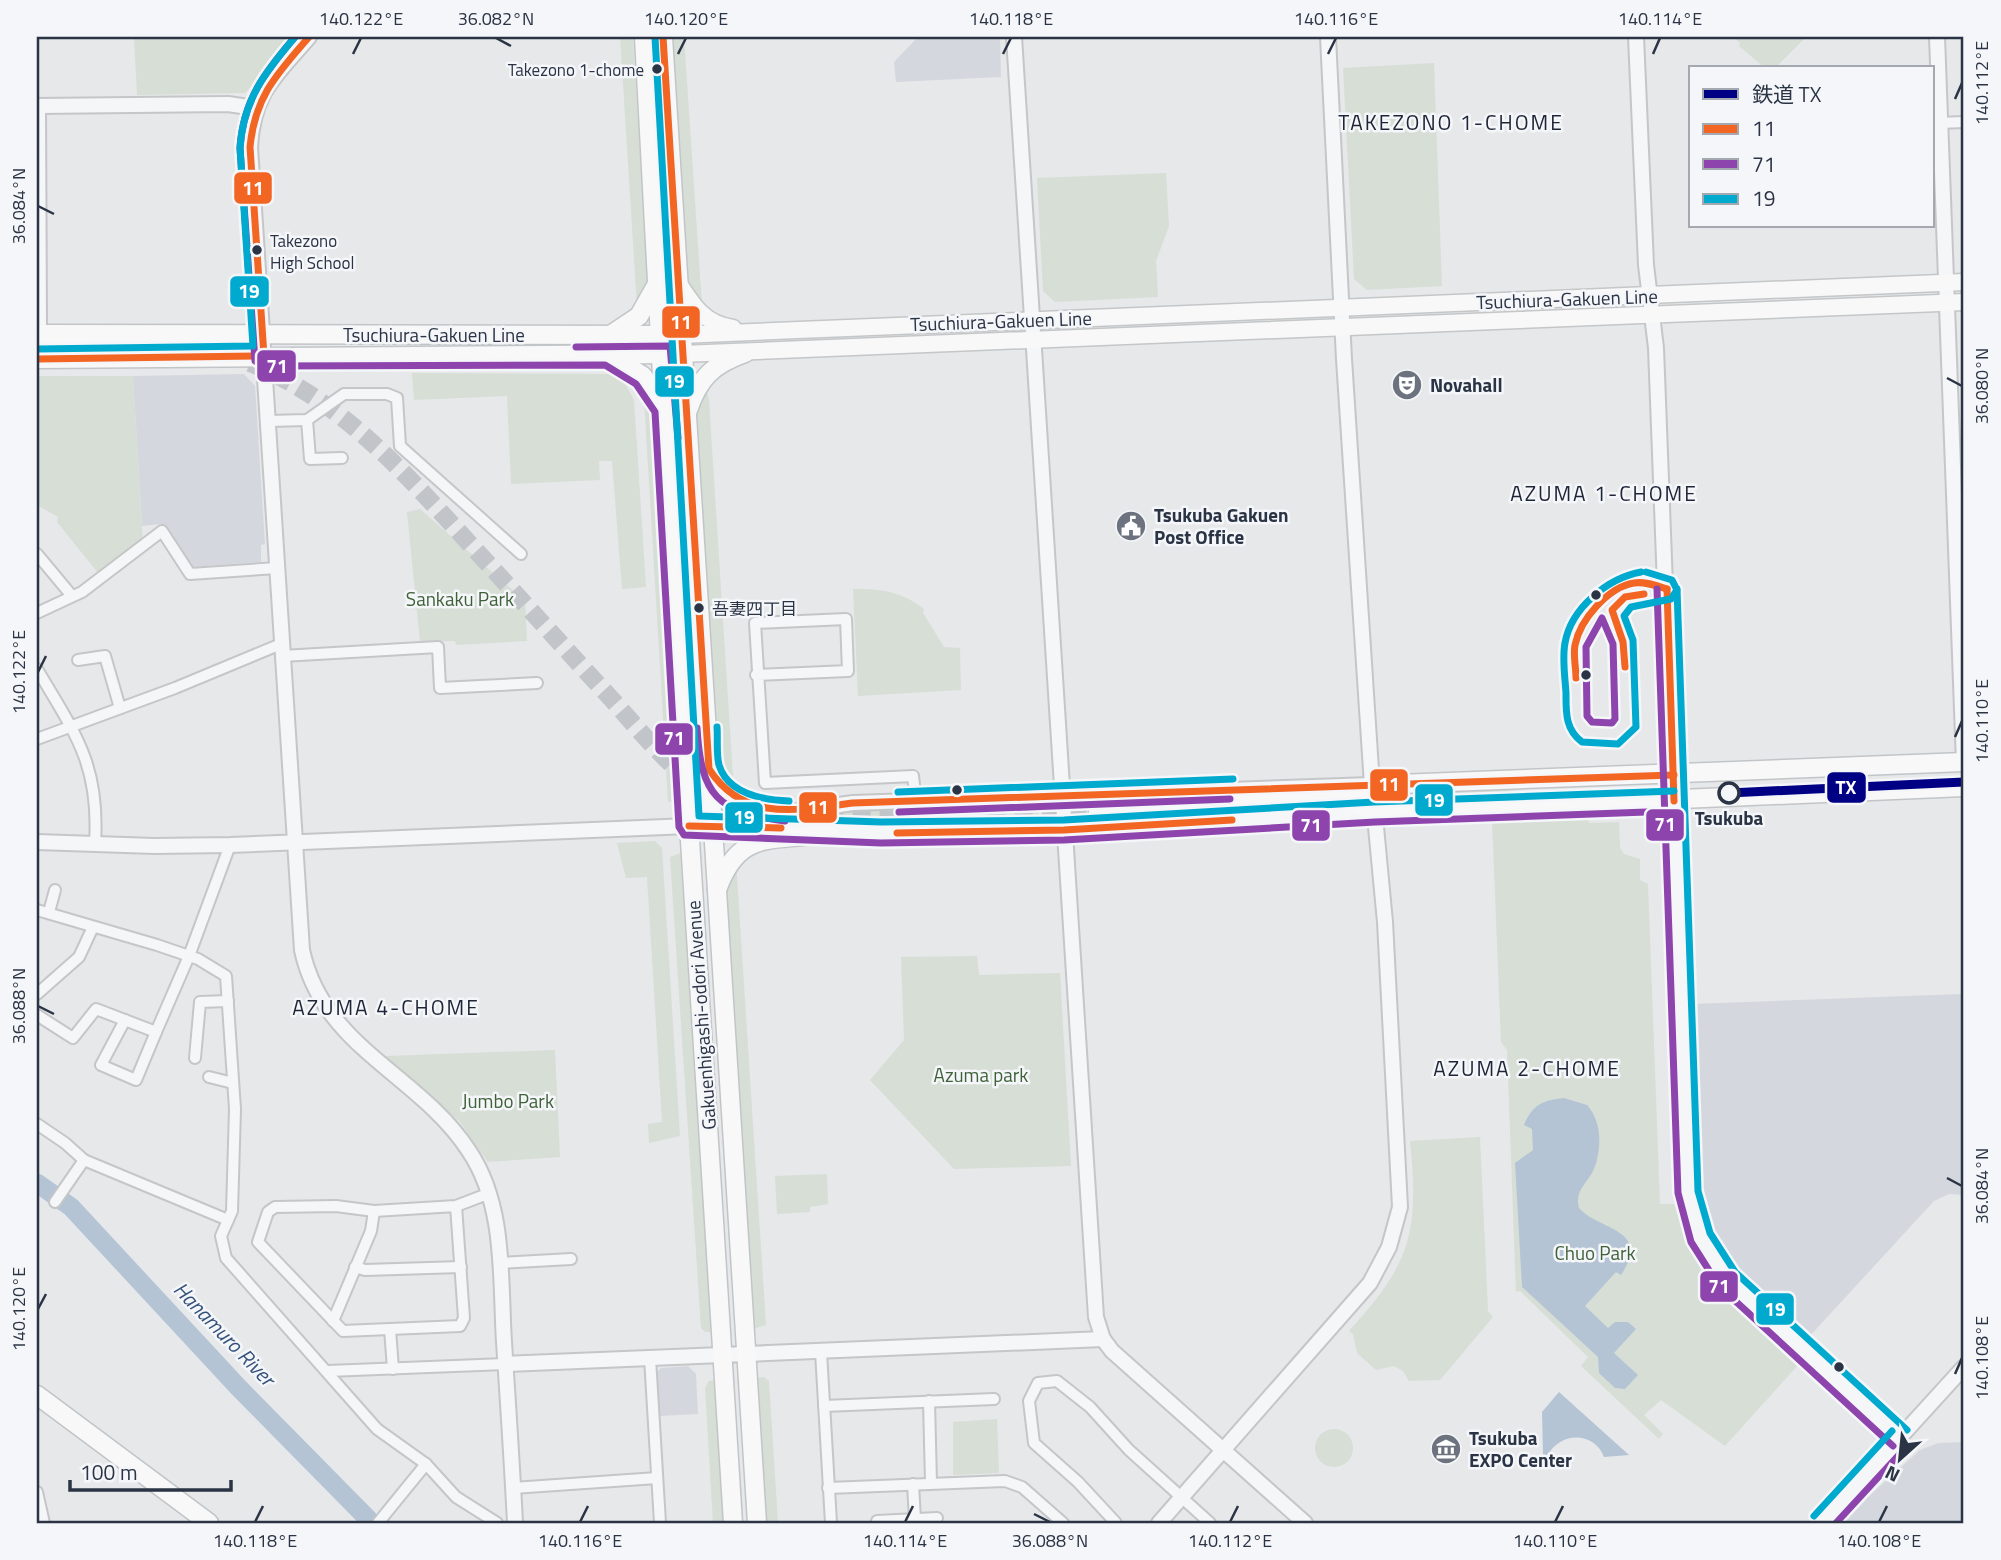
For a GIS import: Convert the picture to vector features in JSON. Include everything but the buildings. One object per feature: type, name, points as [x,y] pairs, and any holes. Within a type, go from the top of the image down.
[{"type":"main road","points":[[644,37],[659,281],[668,342]]},
{"type":"main road","points":[[663,37],[677,281],[668,342]]},
{"type":"main road","points":[[659,281],[639,316],[607,345],[647,380],[665,409]]},
{"type":"main road","points":[[677,281],[694,306],[710,321],[750,331]]},
{"type":"main road","name":"Tsuchiura-Gakuen Line","points":[[38,342],[264,356],[607,345],[668,342],[750,331],[1964,282]]},
{"type":"main road","name":"Tsuchiura-Gakuen Line","points":[[668,342],[681,354],[1964,302]]},
{"type":"main road","name":"Tsuchiura-Gakuen Line","points":[[38,342],[263,335],[607,345]]},
{"type":"main road","name":"Gakuenhigashi-odori Avenue","points":[[668,342],[665,409],[733,1523]]},
{"type":"main road","points":[[686,416],[694,391],[705,374],[720,362],[745,352]]},
{"type":"main road","name":"Gakuenhigashi-odori Avenue","points":[[681,354],[757,1523]]},
{"type":"main road","points":[[1098,812],[1346,799],[1372,785],[1964,763]]},
{"type":"main road","points":[[1346,799],[1375,812],[1964,787]]},
{"type":"main road","points":[[716,893],[737,852],[754,842],[829,832]]},
{"type":"main road","points":[[37,1395],[209,1523]]},
{"type":"street","points":[[309,37],[263,90],[255,108],[250,147],[302,950],[317,994],[342,1030],[458,1136],[474,1158],[490,1194],[499,1263],[515,1523]]},
{"type":"street","points":[[1014,37],[1095,1308],[1102,1339],[1126,1365],[1305,1523]]},
{"type":"street","points":[[1159,1523],[1370,1283],[1395,1231],[1401,1186],[1385,922],[1372,785],[1343,328],[1328,37]]},
{"type":"street","points":[[1636,37],[1653,316],[1674,775],[1688,1193],[1694,1221],[1707,1251],[1727,1279],[1900,1438]]},
{"type":"street","points":[[1937,37],[1964,763]]},
{"type":"street","points":[[38,342],[38,106],[228,104],[255,108]]},
{"type":"street","points":[[1939,123],[1964,122]]},
{"type":"street","points":[[268,421],[307,420],[344,394],[387,394],[397,398],[400,446],[520,554]]},
{"type":"street","points":[[307,420],[310,459],[342,458]]},
{"type":"street","points":[[37,613],[72,596],[145,546],[162,531],[190,574],[277,568]]},
{"type":"street","points":[[37,554],[72,596]]},
{"type":"street","points":[[757,675],[848,671],[846,619],[754,623],[757,675],[765,783],[913,776],[916,801]]},
{"type":"street","points":[[37,739],[281,650],[438,647],[440,688],[537,683]]},
{"type":"street","points":[[78,660],[105,656],[120,708]]},
{"type":"street","points":[[37,669],[71,725],[93,781],[95,843]]},
{"type":"street","points":[[709,769],[715,782],[731,798],[748,805],[785,811]]},
{"type":"street","points":[[37,842],[230,845],[294,843],[689,826],[853,803],[1372,785]]},
{"type":"street","points":[[712,824],[829,832],[1064,830],[1375,812]]},
{"type":"street","points":[[125,1020],[101,1065],[136,1080],[189,956],[230,845]]},
{"type":"street","points":[[50,912],[55,890]]},
{"type":"street","points":[[37,910],[189,956],[226,976],[233,1083],[232,1207],[221,1236],[226,1258],[377,1429],[426,1464],[456,1497],[497,1523]]},
{"type":"street","points":[[37,994],[79,957],[93,927]]},
{"type":"street","points":[[194,1058],[200,1002],[228,1001]]},
{"type":"street","points":[[37,1015],[73,1038],[96,1009],[156,1032]]},
{"type":"street","points":[[208,1077],[233,1083]]},
{"type":"street","points":[[37,1124],[84,1160],[228,1220]]},
{"type":"street","points":[[58,1197],[84,1160]]},
{"type":"street","points":[[456,1206],[463,1326],[343,1331],[258,1244],[268,1212],[275,1207],[336,1206],[374,1210],[456,1206],[490,1194]]},
{"type":"street","points":[[333,1321],[370,1231],[374,1210]]},
{"type":"street","points":[[499,1263],[571,1259]]},
{"type":"street","points":[[355,1267],[365,1270],[461,1267]]},
{"type":"street","points":[[390,1329],[393,1369]]},
{"type":"street","points":[[328,1371],[1102,1339]]},
{"type":"street","points":[[821,1352],[831,1523]]},
{"type":"street","points":[[650,1358],[660,1523]]},
{"type":"street","points":[[1822,1523],[1964,1367]]},
{"type":"street","points":[[1116,1523],[1079,1482],[1034,1443],[1029,1401],[1038,1383],[1057,1381],[1090,1407],[1129,1450],[1210,1523]]},
{"type":"street","points":[[824,1406],[994,1399]]},
{"type":"street","points":[[929,1401],[931,1483]]},
{"type":"street","points":[[378,1523],[426,1464]]},
{"type":"street","points":[[513,1488],[657,1478]]},
{"type":"street","points":[[828,1488],[1011,1482],[1029,1492],[1063,1523]]},
{"type":"street","points":[[913,1484],[915,1520]]},
{"type":"street","points":[[37,1492],[44,1523]]},
{"type":"street","points":[[877,1521],[937,1518]]},
{"type":"shaded area","points":[[918,37],[1000,37],[1001,77],[896,82],[894,62]]},
{"type":"shaded area","points":[[244,374],[255,386],[265,544],[261,545],[261,562],[191,567],[161,524],[142,526],[133,376]]},
{"type":"shaded area","points":[[1962,994],[1964,1195],[1949,1194],[1934,1201],[1808,1338],[1726,1258],[1710,1229],[1699,1185],[1692,1004]]},
{"type":"shaded area","points":[[688,1366],[696,1374],[698,1414],[659,1416],[657,1372],[661,1368]]},
{"type":"shaded area","points":[[1964,1442],[1964,1523],[1839,1523],[1920,1450],[1938,1443]]},
{"type":"green space","points":[[134,37],[295,37],[245,93],[137,95]]},
{"type":"green space","points":[[620,37],[633,37],[648,283],[637,306]]},
{"type":"green space","points":[[671,37],[684,37],[702,305],[691,291],[686,270]]},
{"type":"green space","points":[[1734,37],[1806,37],[1777,66],[1763,66],[1739,46],[1740,43]]},
{"type":"green space","points":[[1434,63],[1442,286],[1367,290],[1354,279],[1343,68]]},
{"type":"green space","points":[[1166,173],[1169,226],[1156,261],[1158,297],[1055,302],[1043,291],[1037,178]]},
{"type":"green space","points":[[412,373],[609,374],[625,383],[634,400],[646,587],[622,589],[612,461],[599,461],[600,480],[511,484],[507,396],[414,400]]},
{"type":"green space","points":[[37,376],[133,376],[143,545],[99,574],[57,522],[58,517],[37,505]]},
{"type":"green space","points":[[705,381],[709,401],[734,792],[720,774],[718,761],[696,404]]},
{"type":"green space","points":[[643,382],[651,394],[657,417],[681,802],[668,802]]},
{"type":"green space","name":"Sankaku Park","points":[[420,509],[525,601],[527,641],[456,645],[455,641],[420,642],[407,512]]},
{"type":"green space","points":[[853,589],[890,592],[907,598],[924,609],[923,613],[944,647],[960,648],[961,690],[858,696]]},
{"type":"green space","points":[[1506,790],[1557,794],[1635,792],[1557,796],[1507,794],[1403,797],[1405,794]]},
{"type":"green space","points":[[940,807],[1039,811],[1039,819],[1032,822],[876,828],[768,823],[842,812]]},
{"type":"green space","name":"Chuo Park","points":[[1588,817],[1589,823],[1619,822],[1620,848],[1624,854],[1640,859],[1640,880],[1648,884],[1660,1204],[1674,1204],[1697,1255],[1724,1293],[1799,1364],[1725,1446],[1661,1400],[1644,1415],[1663,1434],[1659,1439],[1581,1366],[1588,1357],[1520,1291],[1516,1292],[1507,1050],[1501,1042],[1492,821]]},
{"type":"green space","points":[[655,841],[662,848],[680,1136],[649,1143],[648,1124],[662,1122],[647,877],[626,878],[617,843]]},
{"type":"green space","points":[[683,852],[713,1332],[705,1332],[701,1328],[670,857]]},
{"type":"green space","points":[[736,861],[766,1325],[753,1329],[726,890]]},
{"type":"green space","name":"Azuma park","points":[[977,956],[979,975],[1060,973],[1071,1166],[954,1169],[870,1080],[904,1040],[901,957]]},
{"type":"green space","name":"Jumbo Park","points":[[555,1050],[560,1157],[488,1162],[460,1122],[385,1056]]},
{"type":"green space","points":[[1480,1137],[1488,1311],[1493,1317],[1440,1380],[1409,1381],[1403,1371],[1394,1366],[1376,1370],[1357,1353],[1353,1334],[1349,1331],[1386,1285],[1406,1244],[1413,1199],[1410,1141]]},
{"type":"green space","points":[[827,1174],[828,1204],[810,1207],[810,1212],[777,1214],[775,1176]]},
{"type":"green space","points":[[764,1377],[769,1381],[778,1523],[765,1523],[756,1378]]},
{"type":"green space","points":[[717,1380],[726,1523],[713,1523],[705,1388],[709,1381]]},
{"type":"green space","points":[[997,1419],[999,1473],[953,1475],[953,1422]]},
{"type":"green space","points":[[1334,1429],[1347,1435],[1353,1448],[1347,1461],[1334,1467],[1321,1461],[1315,1448],[1321,1435]]},
{"type":"water","points":[[1564,1098],[1587,1105],[1598,1127],[1597,1161],[1578,1196],[1579,1208],[1619,1232],[1627,1239],[1630,1248],[1629,1260],[1621,1275],[1616,1272],[1585,1306],[1608,1328],[1615,1322],[1628,1322],[1636,1329],[1614,1353],[1638,1375],[1625,1389],[1615,1388],[1599,1373],[1598,1357],[1522,1287],[1515,1163],[1533,1150],[1532,1129],[1524,1125],[1531,1113],[1544,1102]]},
{"type":"water","points":[[1559,1392],[1629,1455],[1604,1457],[1593,1442],[1577,1438],[1560,1442],[1548,1455],[1543,1455],[1542,1412]]},
{"type":"waterway","name":"Hanamuro River","points":[[37,1183],[71,1207],[239,1388],[372,1523]]},
{"type":"tunnel","points":[[38,347],[192,352]]},
{"type":"tunnel","points":[[250,363],[283,378],[313,397],[369,440],[445,516],[657,750],[701,789],[728,805],[764,816],[814,822],[1098,812]]},
{"type":"rail line","name":"TX","points":[[1729,793],[1964,782]]},
{"type":"transit line","name":"71","points":[[295,37],[257,88],[242,131],[240,148],[255,361],[264,366],[605,365],[636,384],[655,412],[679,827],[684,835],[881,843],[1064,840],[1375,822],[1674,811]]},
{"type":"transit line","name":"19","points":[[37,349],[253,346],[240,148],[242,131],[257,88],[295,37]]},
{"type":"transit line","name":"11","points":[[264,356],[250,147],[262,100],[269,87],[309,37]]},
{"type":"transit line","name":"19","points":[[655,37],[699,816],[881,822],[1064,820],[1374,802],[1674,791]]},
{"type":"transit line","name":"11","points":[[663,37],[709,769],[723,786],[739,798],[755,805],[792,810],[853,803],[1674,775]]},
{"type":"transit line","name":"71","points":[[576,347],[670,346],[678,438]]},
{"type":"transit line","name":"11","points":[[37,359],[264,356]]},
{"type":"transit line","name":"19","points":[[1641,572],[1604,588],[1583,607],[1569,630],[1564,655],[1567,713],[1572,732],[1582,742],[1618,744],[1636,727],[1633,640],[1624,616],[1631,607],[1671,599],[1677,590],[1672,580],[1646,572]]},
{"type":"transit line","name":"11","points":[[1576,678],[1574,653],[1578,635],[1589,615],[1605,598],[1634,583],[1647,583],[1667,589]]},
{"type":"transit line","name":"71","points":[[1657,589],[1678,1193],[1691,1242],[1719,1286],[1893,1446]]},
{"type":"transit line","name":"11","points":[[1667,589],[1674,801]]},
{"type":"transit line","name":"19","points":[[1677,589],[1698,1191],[1710,1233],[1735,1272],[1907,1430]]},
{"type":"transit line","name":"11","points":[[1625,667],[1623,642],[1612,610],[1625,597],[1644,594]]},
{"type":"transit line","name":"71","points":[[1602,618],[1613,644],[1615,719],[1612,723],[1592,722],[1587,716],[1586,647],[1602,618]]},
{"type":"transit line","name":"19","points":[[717,727],[719,765],[730,783],[748,794],[789,801]]},
{"type":"transit line","name":"71","points":[[697,728],[703,770],[717,797],[728,806],[743,812],[785,821]]},
{"type":"transit line","name":"19","points":[[898,792],[1233,779]]},
{"type":"transit line","name":"71","points":[[899,812],[1230,799]]},
{"type":"transit line","name":"11","points":[[897,833],[1064,830],[1232,820]]},
{"type":"transit line","name":"11","points":[[689,826],[781,828]]},
{"type":"transit line","name":"19","points":[[1814,1516],[1892,1431]]},
{"type":"transit line","name":"71","points":[[1836,1523],[1908,1445]]},
{"type":"place","name":"Takezono 1-chome","points":[[657,69]]},
{"type":"place","name":"Takezono High School","points":[[257,250]]},
{"type":"place","name":"Novahall","points":[[1407,385]]},
{"type":"place","name":"Tsukuba Gakuen Post Office","points":[[1131,526]]},
{"type":"place","name":"吾妻四丁目","points":[[699,608]]},
{"type":"place","name":"Tsukuba","points":[[1729,793]]},
{"type":"place","name":"Tsukuba EXPO Center","points":[[1446,1449]]},
{"type":"district","name":"TAKEZONO 1-CHOME","points":[[1451,123]]},
{"type":"district","name":"AZUMA 1-CHOME","points":[[1604,494]]},
{"type":"district","name":"AZUMA 4-CHOME","points":[[386,1008]]},
{"type":"district","name":"AZUMA 2-CHOME","points":[[1527,1069]]}]
